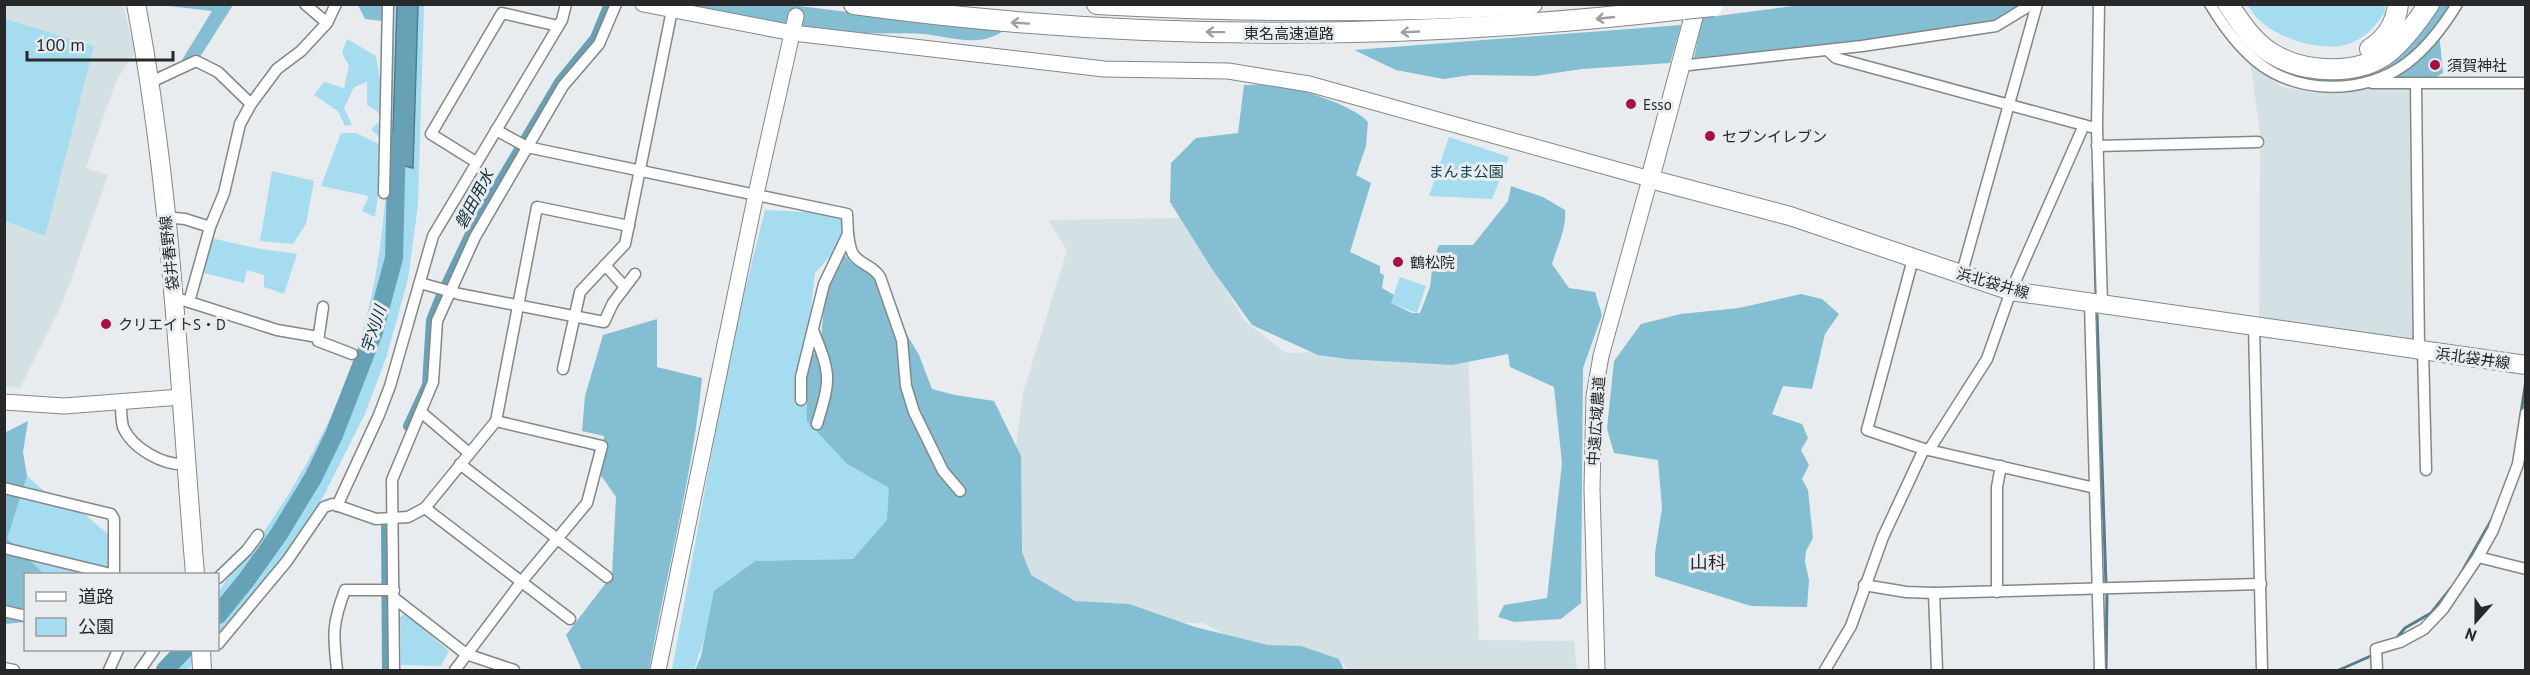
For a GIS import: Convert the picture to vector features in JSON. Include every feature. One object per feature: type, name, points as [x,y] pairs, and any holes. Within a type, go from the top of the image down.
[{"type":"highway","name":"東名高速道路","points":[[854,4],[1020,23],[1171,31],[1301,34],[1515,26],[1705,6]]},
{"type":"highway","name":"東名高速道路","points":[[1097,4],[1295,11],[1465,9],[1532,4]]},
{"type":"highway","points":[[2228,4],[2245,30],[2270,52],[2291,62],[2326,69],[2350,67],[2389,52],[2416,23],[2429,4]]},
{"type":"highway","points":[[2238,4],[2253,24],[2276,44],[2301,55],[2326,59],[2348,57],[2367,51],[2381,42],[2390,31],[2397,14],[2398,4]]},
{"type":"main road","name":"袋井春野線","points":[[136,4],[151,82],[165,217],[181,300],[181,397],[195,573]]},
{"type":"main road","points":[[1650,179],[1680,66],[1705,6]]},
{"type":"main road","name":"浜北袋井線","points":[[1650,179],[1790,216],[1961,276],[2011,291],[2526,365]]},
{"type":"street","points":[[305,4],[327,23]]},
{"type":"street","points":[[318,337],[277,330],[181,300],[224,193],[240,124],[250,104],[277,69],[301,51],[327,23],[336,4]]},
{"type":"street","points":[[384,194],[388,4]]},
{"type":"street","points":[[337,506],[379,415],[433,236],[558,26],[566,4]]},
{"type":"street","points":[[394,670],[390,592],[392,480],[396,465],[433,382],[437,321],[475,237],[564,86],[599,44],[616,4]]},
{"type":"street","points":[[643,4],[793,33],[1104,69],[1228,71],[1265,75],[1309,84],[1650,179]]},
{"type":"street","points":[[1680,66],[1827,50],[1996,26],[2032,4]]},
{"type":"street","points":[[1961,276],[2037,4]]},
{"type":"street","points":[[2099,4],[2095,488],[2100,670]]},
{"type":"street","points":[[2210,4],[2240,47],[2258,63],[2278,75],[2305,84],[2343,87],[2379,79],[2407,63],[2439,32],[2457,4]]},
{"type":"street","points":[[563,369],[580,292],[625,244],[674,9]]},
{"type":"street","points":[[476,162],[431,134],[502,13],[558,26]]},
{"type":"street","points":[[658,670],[756,194],[796,16]]},
{"type":"street","points":[[1827,50],[1836,58],[2097,128]]},
{"type":"street","points":[[151,82],[196,61],[218,72],[250,104]]},
{"type":"street","points":[[2363,83],[2526,83]]},
{"type":"street","points":[[2416,84],[2421,350],[2426,470]]},
{"type":"street","points":[[1825,670],[1851,626],[1883,537],[1927,450],[1982,370],[2011,291],[2084,125]]},
{"type":"street","points":[[496,130],[527,147],[847,214],[852,254],[875,269],[880,277],[902,340],[906,386],[914,412],[943,471],[960,491]]},
{"type":"street","points":[[2097,146],[2258,142]]},
{"type":"street","name":"中遠広域農道","points":[[1597,670],[1592,478],[1594,396],[1601,356],[1650,179]]},
{"type":"street","points":[[219,640],[287,561],[324,507],[337,506],[376,519],[408,517],[425,508],[495,421],[537,207],[629,226]]},
{"type":"street","points":[[165,217],[185,219],[210,227]]},
{"type":"street","points":[[801,400],[801,377],[824,284],[848,234]]},
{"type":"street","points":[[1913,259],[1867,430],[1927,450],[2095,488]]},
{"type":"street","points":[[605,265],[624,286]]},
{"type":"street","points":[[420,283],[518,306],[604,322],[613,303],[635,274]]},
{"type":"street","points":[[323,308],[318,341],[352,354]]},
{"type":"street","points":[[2254,326],[2262,670]]},
{"type":"street","points":[[813,330],[826,365],[828,380],[817,424]]},
{"type":"street","points":[[4,402],[64,406],[181,397]]},
{"type":"street","points":[[121,403],[123,425],[128,434],[141,447],[149,454],[175,465],[186,464]]},
{"type":"street","points":[[421,412],[469,453]]},
{"type":"street","points":[[2377,670],[2376,649],[2400,642],[2424,629],[2443,609],[2478,557],[2493,530],[2518,464],[2526,413]]},
{"type":"street","points":[[454,670],[522,581],[587,503],[602,446],[495,421]]},
{"type":"street","points":[[460,464],[558,537],[607,577]]},
{"type":"street","points":[[1997,592],[1997,487],[2001,466]]},
{"type":"street","points":[[4,488],[111,514],[114,519],[112,573]]},
{"type":"street","points":[[425,508],[570,620]]},
{"type":"street","points":[[219,577],[242,555],[258,535]]},
{"type":"street","points":[[4,548],[108,573]]},
{"type":"street","points":[[2478,557],[2526,568]]},
{"type":"street","points":[[1864,585],[1906,592],[1934,593],[2261,584]]},
{"type":"street","points":[[336,670],[333,639],[335,618],[345,590],[390,592],[466,654],[496,667],[514,670]]},
{"type":"street","points":[[1934,593],[1937,670]]},
{"type":"street","points":[[4,611],[24,616]]},
{"type":"street","points":[[109,670],[118,651]]},
{"type":"street","points":[[140,670],[153,651]]},
{"type":"street","points":[[4,668],[14,670]]},
{"type":"shaded area","points":[[1809,4],[2029,5],[1996,26],[1694,58],[1702,18]]},
{"type":"shaded area","points":[[5,5],[123,5],[135,52],[116,81],[86,168],[108,175],[63,302],[20,388],[5,386]]},
{"type":"shaded area","points":[[161,5],[233,5],[200,57],[182,60],[212,11]]},
{"type":"shaded area","points":[[358,5],[382,5],[382,21],[365,19]]},
{"type":"shaded area","points":[[397,5],[418,5],[413,168],[392,163]]},
{"type":"shaded area","points":[[674,5],[791,5],[1003,31],[994,36],[975,40],[924,34],[864,33],[764,21]]},
{"type":"shaded area","points":[[2208,5],[2223,5],[2248,33],[2338,76],[2428,5],[2458,5],[2439,32],[2443,73],[2425,84],[2343,87],[2286,78],[2250,56]]},
{"type":"shaded area","points":[[1681,25],[1670,63],[1582,69],[1535,76],[1471,75],[1443,79],[1396,70],[1354,50]]},
{"type":"shaded area","points":[[2251,66],[2283,87],[2321,94],[2361,89],[2410,88],[2413,340],[2259,320],[2260,133]]},
{"type":"shaded area","points":[[1244,85],[1277,85],[1299,90],[1339,104],[1368,122],[1366,146],[1356,175],[1371,183],[1350,252],[1380,266],[1380,273],[1384,275],[1382,288],[1394,295],[1391,303],[1412,313],[1420,313],[1430,287],[1433,261],[1439,245],[1473,245],[1508,201],[1511,186],[1543,197],[1565,210],[1563,231],[1552,264],[1569,288],[1595,292],[1602,315],[1583,368],[1581,603],[1561,619],[1514,622],[1498,617],[1504,605],[1547,598],[1562,463],[1554,387],[1510,367],[1508,354],[1452,365],[1347,359],[1318,355],[1252,325],[1212,269],[1170,202],[1171,163],[1196,138],[1238,133]]},
{"type":"shaded area","points":[[1183,218],[1244,320],[1286,353],[1468,347],[1479,640],[1574,641],[1577,670],[1347,670],[1339,659],[1262,654],[1203,623],[1095,622],[991,638],[1023,393],[1067,250],[1048,220]]},
{"type":"shaded area","points":[[839,249],[853,264],[878,274],[891,308],[919,355],[932,389],[994,401],[1021,456],[1022,552],[1031,575],[1075,601],[1129,604],[1195,627],[1268,645],[1301,646],[1339,659],[1344,670],[695,670],[701,656],[714,591],[755,561],[853,559],[887,520],[889,488],[847,464],[807,421],[805,361],[820,348],[827,276]]},
{"type":"shaded area","points":[[1801,294],[1822,299],[1839,314],[1825,334],[1812,389],[1783,386],[1772,414],[1802,424],[1808,438],[1801,450],[1809,465],[1802,479],[1808,490],[1813,538],[1806,551],[1805,562],[1809,580],[1807,607],[1751,606],[1655,576],[1655,553],[1662,508],[1658,460],[1614,453],[1607,429],[1614,361],[1641,324],[1681,314],[1739,308]]},
{"type":"shaded area","points":[[657,319],[657,367],[702,378],[686,488],[649,670],[582,670],[566,635],[612,575],[616,497],[600,474],[604,436],[582,431],[585,396],[603,335]]},
{"type":"shaded area","points":[[28,421],[23,452],[27,476],[7,539],[43,573],[24,573],[24,622],[5,624],[4,433]]},
{"type":"green space","points":[[391,5],[424,5],[418,205],[408,279],[387,355],[365,414],[324,495],[279,567],[219,634],[219,592],[261,536],[303,469],[331,416],[357,350],[370,302],[379,254],[385,204],[390,105]]},
{"type":"green space","points":[[2247,5],[2385,5],[2385,12],[2377,23],[2359,39],[2348,44],[2321,46],[2307,44],[2279,34],[2258,19]]},
{"type":"green space","points":[[5,19],[94,46],[45,236],[5,221]]},
{"type":"green space","points":[[347,39],[376,56],[382,91],[381,138],[371,130],[380,120],[378,112],[367,105],[367,82],[354,87],[344,108],[352,125],[345,126],[338,111],[314,95],[324,82],[344,88],[349,66],[342,53]]},
{"type":"green space","points":[[341,133],[356,133],[381,145],[380,181],[375,217],[362,211],[369,196],[321,186]]},
{"type":"green space","name":"まんま公園","points":[[1449,137],[1509,157],[1492,199],[1429,196]]},
{"type":"green space","points":[[272,171],[314,181],[306,224],[293,244],[260,241]]},
{"type":"green space","points":[[765,210],[847,214],[843,242],[815,273],[801,400],[847,464],[889,488],[896,516],[853,559],[755,561],[722,585],[694,670],[672,670],[732,342]]},
{"type":"green space","points":[[211,238],[297,254],[284,294],[264,287],[264,275],[247,270],[244,283],[204,273]]},
{"type":"green space","points":[[1400,277],[1426,286],[1417,313],[1391,303]]},
{"type":"green space","points":[[27,476],[49,495],[78,506],[108,534],[116,555],[117,573],[43,573],[6,539]]},
{"type":"green space","points":[[405,613],[449,651],[441,666],[401,665],[400,617]]},
{"type":"green space","points":[[172,651],[204,651],[187,670],[156,670]]},
{"type":"waterway","name":"磐田用水","points":[[408,426],[427,385],[431,320],[470,234],[559,82],[595,38],[609,4]]},
{"type":"waterway","name":"宇刈川","points":[[219,614],[279,534],[313,478],[334,435],[374,332],[394,258],[397,140]]},
{"type":"waterway","points":[[2093,183],[2096,296]]},
{"type":"waterway","points":[[2097,315],[2106,585]]},
{"type":"waterway","points":[[2520,420],[2526,380]]},
{"type":"waterway","points":[[2460,575],[2492,519]]},
{"type":"waterway","name":"磐田用水","points":[[386,525],[387,670]]},
{"type":"waterway","points":[[2395,640],[2405,628],[2431,613],[2451,588]]},
{"type":"waterway","points":[[2106,670],[2107,591]]},
{"type":"waterway","name":"宇刈川","points":[[165,670],[183,651]]},
{"type":"waterway","points":[[2339,670],[2373,655]]},
{"type":"place","name":"須賀神社","points":[[2435,65]]},
{"type":"place","name":"Esso","points":[[1631,104]]},
{"type":"place","name":"セブンイレブン","points":[[1710,136]]},
{"type":"place","name":"鶴松院","points":[[1398,262]]},
{"type":"place","name":"クリエイトS・D","points":[[106,324]]},
{"type":"district","name":"山科","points":[[1708,562]]}]
